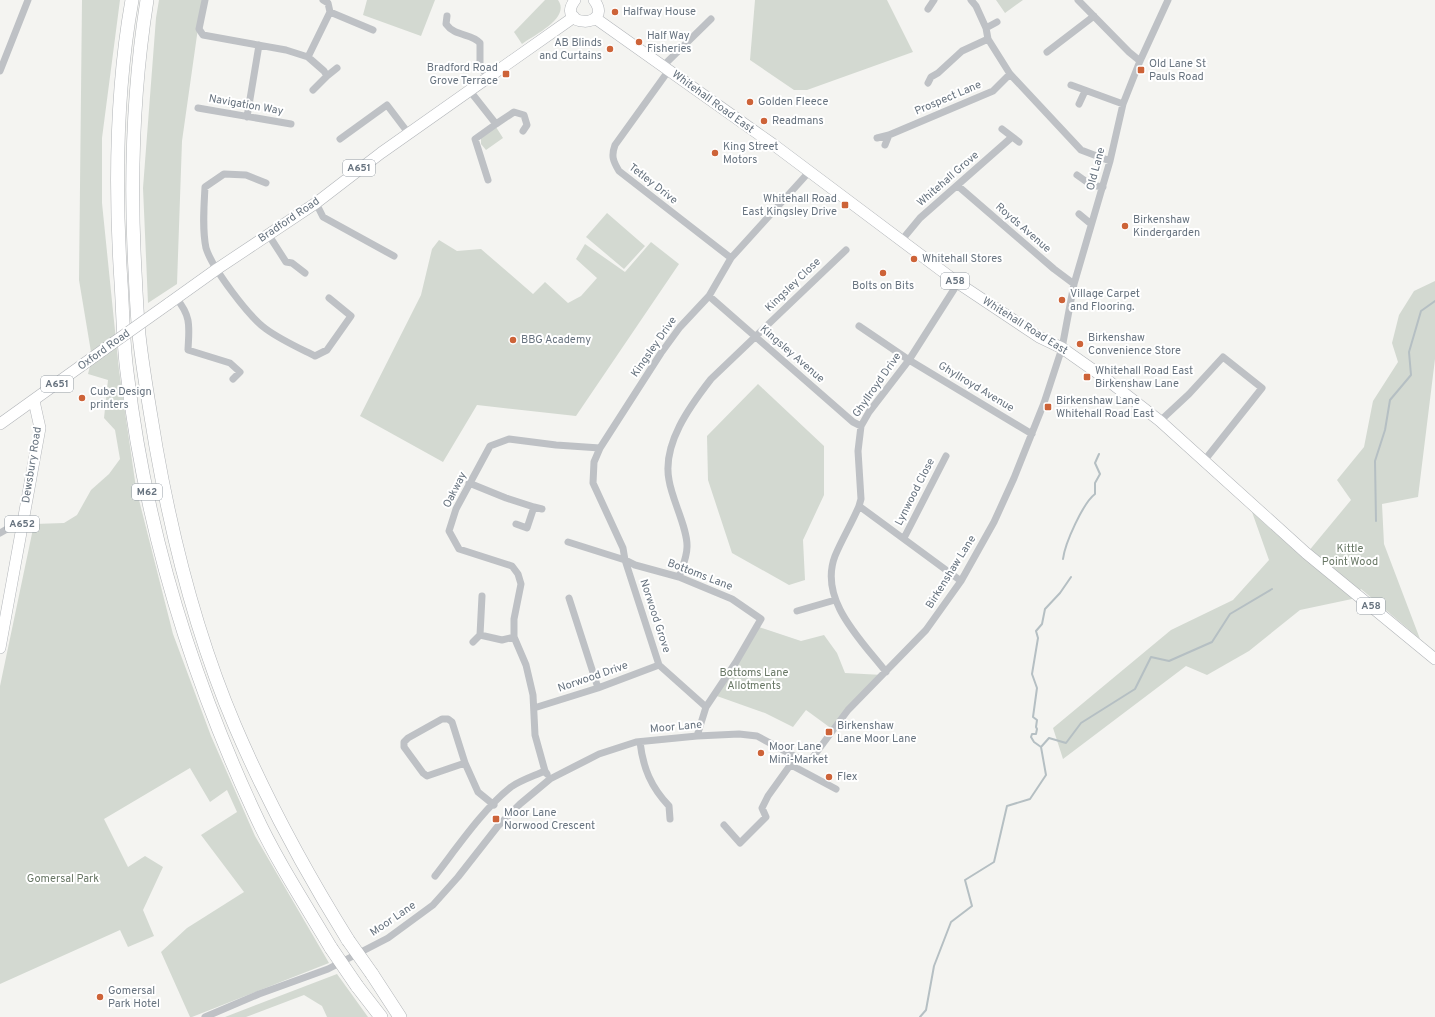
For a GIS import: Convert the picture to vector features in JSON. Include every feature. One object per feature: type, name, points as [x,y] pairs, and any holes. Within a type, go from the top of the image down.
[{"type":"highway","name":"M62","points":[[132,0],[123,67],[118,181],[118,243],[127,369],[135,432],[159,548],[178,617],[223,738],[255,815],[303,902],[331,948],[381,1017]]},
{"type":"highway","name":"M62","points":[[147,0],[135,127],[134,242],[139,332],[165,498],[183,575],[198,626],[235,726],[275,813],[320,894],[348,940],[400,1017]]},
{"type":"main road","points":[[575,0],[572,8],[574,17],[583,22],[590,22],[594,18],[598,10],[596,1]]},
{"type":"main road","name":"Bradford Road","points":[[172,302],[217,269],[316,203],[355,171],[574,17]]},
{"type":"main road","name":"Whitehall Road East","points":[[594,18],[774,145],[958,283],[1039,337],[1062,348],[1160,420],[1306,553],[1435,659]]},
{"type":"main road","name":"Oxford Road","points":[[0,424],[172,302]]},
{"type":"main road","name":"Dewsbury Road","points":[[0,648],[40,428],[34,401]]},
{"type":"street","points":[[0,71],[28,0]]},
{"type":"street","points":[[205,0],[199,29],[203,35],[286,50],[308,57],[324,71],[327,76]]},
{"type":"street","points":[[308,57],[330,12],[328,3],[323,0]]},
{"type":"street","points":[[928,9],[934,0]]},
{"type":"street","points":[[971,0],[986,28],[988,39],[1010,74],[1081,150],[1110,161]]},
{"type":"street","points":[[1078,0],[1129,52],[1140,60]]},
{"type":"street","name":"Old Lane","points":[[1062,348],[1074,284],[1103,187],[1123,104],[1140,60],[1168,0]]},
{"type":"street","points":[[330,12],[373,30]]},
{"type":"street","points":[[447,16],[446,24],[451,30],[477,39],[480,43],[480,66],[488,77]]},
{"type":"street","points":[[1047,52],[1094,16]]},
{"type":"street","name":"Tetley Drive","points":[[711,19],[666,68],[615,145],[612,154],[613,161],[619,172],[731,258]]},
{"type":"street","points":[[986,28],[997,22]]},
{"type":"street","points":[[477,39],[479,31]]},
{"type":"street","points":[[923,74],[929,80],[962,52],[988,39]]},
{"type":"street","points":[[247,117],[259,45]]},
{"type":"street","points":[[313,90],[337,68]]},
{"type":"street","name":"Prospect Lane","points":[[877,138],[889,135],[993,91],[1010,74]]},
{"type":"street","points":[[1070,85],[1123,104]]},
{"type":"street","points":[[470,91],[496,124]]},
{"type":"street","points":[[1079,104],[1084,91]]},
{"type":"street","points":[[340,139],[387,105],[409,134]]},
{"type":"street","name":"Navigation Way","points":[[198,108],[291,124]]},
{"type":"street","points":[[488,180],[475,139],[514,112],[519,112],[524,115],[527,121],[523,131]]},
{"type":"street","points":[[1002,129],[1019,142]]},
{"type":"street","points":[[886,145],[889,135]]},
{"type":"street","name":"Whitehall Grove","points":[[901,241],[920,218],[1012,137]]},
{"type":"street","name":"Kingsley Drive","points":[[625,560],[623,548],[593,483],[594,462],[600,448],[680,327],[709,296],[731,258],[809,172]]},
{"type":"street","points":[[266,183],[246,175],[224,174],[205,187],[204,215],[206,248],[217,269],[242,304],[266,329],[314,356],[327,350],[355,317],[329,298]]},
{"type":"street","points":[[1077,175],[1091,185],[1103,187]]},
{"type":"street","name":"Royds Avenue","points":[[958,186],[1054,269],[1074,284]]},
{"type":"street","points":[[316,203],[323,217],[394,256]]},
{"type":"street","points":[[1079,214],[1091,224]]},
{"type":"street","points":[[268,234],[286,262],[292,263],[305,273]]},
{"type":"street","name":"Kingsley Close","points":[[679,576],[688,548],[687,538],[672,497],[668,478],[670,454],[675,435],[695,398],[703,389],[755,336],[846,250]]},
{"type":"street","name":"Ghyllroyd Drive","points":[[859,506],[861,499],[858,451],[861,426],[869,412],[909,360],[958,283]]},
{"type":"street","name":"Kingsley Avenue","points":[[709,296],[853,422],[861,426]]},
{"type":"street","points":[[172,302],[186,310],[189,324],[188,350],[230,364],[240,372],[233,379]]},
{"type":"street","name":"Ghyllroyd Avenue","points":[[859,326],[909,360],[1032,434]]},
{"type":"street","name":"Birkenshaw Lane","points":[[796,757],[804,762],[810,761],[848,710],[926,630],[961,581],[994,522],[1032,434],[1062,348]]},
{"type":"street","points":[[1160,420],[1189,394],[1223,357],[1262,388],[1204,461]]},
{"type":"street","name":"Oakway","points":[[514,637],[514,619],[521,584],[518,574],[512,566],[459,549],[449,531],[456,509],[490,446],[509,439],[542,444],[600,448]]},
{"type":"street","name":"Lynwood Close","points":[[904,538],[946,456]]},
{"type":"street","points":[[469,484],[506,498],[542,509]]},
{"type":"street","points":[[886,672],[847,620],[835,600],[831,580],[835,558],[859,506],[961,581]]},
{"type":"street","points":[[516,524],[527,528],[534,507]]},
{"type":"street","points":[[0,533],[23,520]]},
{"type":"street","name":"Bottoms Lane","points":[[568,542],[625,560],[635,565],[679,576],[732,599],[761,619],[736,662],[706,707],[697,736]]},
{"type":"street","name":"Norwood Grove","points":[[625,560],[659,665],[678,684],[706,707]]},
{"type":"street","points":[[473,642],[480,635],[482,596]]},
{"type":"street","points":[[569,598],[598,688]]},
{"type":"street","points":[[798,611],[835,600]]},
{"type":"street","points":[[480,635],[502,640],[514,637],[526,665],[533,695],[535,735],[545,771],[550,779]]},
{"type":"street","name":"Norwood Drive","points":[[534,708],[598,688],[659,665]]},
{"type":"street","points":[[465,763],[427,776],[423,773],[404,747],[404,742],[408,738],[442,719],[448,718],[452,722],[465,763],[478,792],[494,805]]},
{"type":"street","name":"Moor Lane","points":[[205,1017],[259,994],[328,969],[388,938],[433,905],[458,877],[498,826],[520,804],[550,779],[599,754],[640,742],[697,736],[739,734],[757,736],[796,757]]},
{"type":"street","points":[[640,742],[647,775],[660,796],[669,806],[670,819]]},
{"type":"street","points":[[724,825],[740,843],[766,817],[762,808],[768,796],[796,757]]},
{"type":"street","points":[[791,765],[836,789]]},
{"type":"street","points":[[435,876],[494,805],[511,787],[545,771]]},
{"type":"green space","name":"Gomersal Park","points":[[82,0],[120,0],[102,138],[102,203],[119,370],[136,488],[173,634],[211,736],[255,836],[329,963],[192,1017],[190,1017],[161,952],[187,928],[244,892],[201,835],[237,812],[227,790],[210,802],[190,768],[104,819],[128,867],[145,856],[163,867],[143,910],[154,936],[128,947],[120,930],[0,984],[0,686],[34,524],[64,523],[77,515],[91,490],[109,474],[120,459],[115,430],[104,418],[108,380],[88,374],[92,358],[79,280]]},
{"type":"green space","points":[[159,0],[202,0],[182,141],[177,284],[148,303],[143,188],[156,18]]},
{"type":"green space","points":[[367,0],[435,0],[421,36],[363,15]]},
{"type":"green space","points":[[545,0],[558,0],[561,7],[560,13],[542,31],[522,44],[514,32]]},
{"type":"green space","points":[[755,0],[887,0],[913,52],[807,90],[794,90],[750,60]]},
{"type":"green space","points":[[996,0],[1023,0],[1005,13]]},
{"type":"green space","points":[[496,127],[503,138],[486,150],[481,144],[481,138]]},
{"type":"green space","points":[[607,213],[645,246],[624,269],[586,237]]},
{"type":"green space","name":"BBG Academy","points":[[439,240],[457,251],[481,249],[533,294],[545,282],[568,303],[581,296],[597,278],[576,259],[585,244],[625,272],[651,242],[679,264],[576,416],[477,405],[443,462],[360,416],[421,295],[432,249]]},
{"type":"green space","name":"Kittle Point Wood","points":[[1435,281],[1435,359],[1418,497],[1382,504],[1384,544],[1420,639],[1361,589],[1352,599],[1300,610],[1249,651],[1207,675],[1186,666],[1063,759],[1053,728],[1171,630],[1233,600],[1269,560],[1252,512],[1303,558],[1351,500],[1337,480],[1364,447],[1373,401],[1398,362],[1392,343],[1399,315],[1414,291]]},
{"type":"green space","points":[[758,384],[824,446],[824,495],[803,540],[805,580],[789,585],[732,553],[708,480],[707,436]]},
{"type":"green space","name":"Bottoms Lane Allotments","points":[[756,626],[801,641],[824,635],[837,653],[845,673],[883,675],[832,729],[806,710],[793,727],[765,713],[714,695]]},
{"type":"green space","points":[[337,974],[368,1017],[327,1017],[322,1006],[304,995],[246,1017],[225,1017]]},
{"type":"waterway","points":[[1376,521],[1375,461],[1385,430],[1390,400],[1411,375],[1409,352],[1421,311],[1435,301]]},
{"type":"waterway","points":[[1063,559],[1067,543],[1075,524],[1085,506],[1095,494],[1095,483],[1100,474],[1095,463],[1099,454]]},
{"type":"waterway","points":[[1041,747],[1034,742],[1031,737],[1032,734],[1036,734],[1037,729],[1037,720],[1033,717],[1037,688],[1032,674],[1038,638],[1036,631],[1042,624],[1045,609],[1060,593],[1071,577]]},
{"type":"waterway","points":[[1041,747],[1049,738],[1066,743],[1081,723],[1135,689],[1151,657],[1169,661],[1212,642],[1230,614],[1272,589]]},
{"type":"waterway","points":[[920,1017],[926,1010],[934,966],[951,922],[972,906],[965,880],[994,862],[1007,806],[1030,799],[1046,775],[1041,747]]},
{"type":"place","name":"Halfway House","points":[[615,12]]},
{"type":"place","name":"Half Way Fisheries","points":[[639,42]]},
{"type":"place","name":"AB Blinds and Curtains","points":[[610,49]]},
{"type":"place","name":"Old Lane St Pauls Road","points":[[1141,70]]},
{"type":"place","name":"Bradford Road Grove Terrace","points":[[506,74]]},
{"type":"place","name":"Golden Fleece","points":[[750,102]]},
{"type":"place","name":"Readmans","points":[[764,121]]},
{"type":"place","name":"King Street Motors","points":[[715,153]]},
{"type":"place","name":"Whitehall Road East Kingsley Drive","points":[[845,205]]},
{"type":"place","name":"Birkenshaw Kindergarden","points":[[1125,226]]},
{"type":"place","name":"Whitehall Stores","points":[[914,259]]},
{"type":"place","name":"Bolts on Bits","points":[[883,273]]},
{"type":"place","name":"Village Carpet and Flooring.","points":[[1062,300]]},
{"type":"place","name":"BBG Academy","points":[[513,340]]},
{"type":"place","name":"Birkenshaw Convenience Store","points":[[1080,344]]},
{"type":"place","name":"Whitehall Road East Birkenshaw Lane","points":[[1087,377]]},
{"type":"place","name":"Cube Design printers","points":[[82,398]]},
{"type":"place","name":"Birkenshaw Lane Whitehall Road East","points":[[1048,407]]},
{"type":"place","name":"Birkenshaw Lane Moor Lane","points":[[829,732]]},
{"type":"place","name":"Moor Lane Mini-Market","points":[[761,753]]},
{"type":"place","name":"Flex","points":[[829,777]]},
{"type":"place","name":"Moor Lane Norwood Crescent","points":[[496,819]]},
{"type":"place","name":"Gomersal Park Hotel","points":[[100,997]]}]
